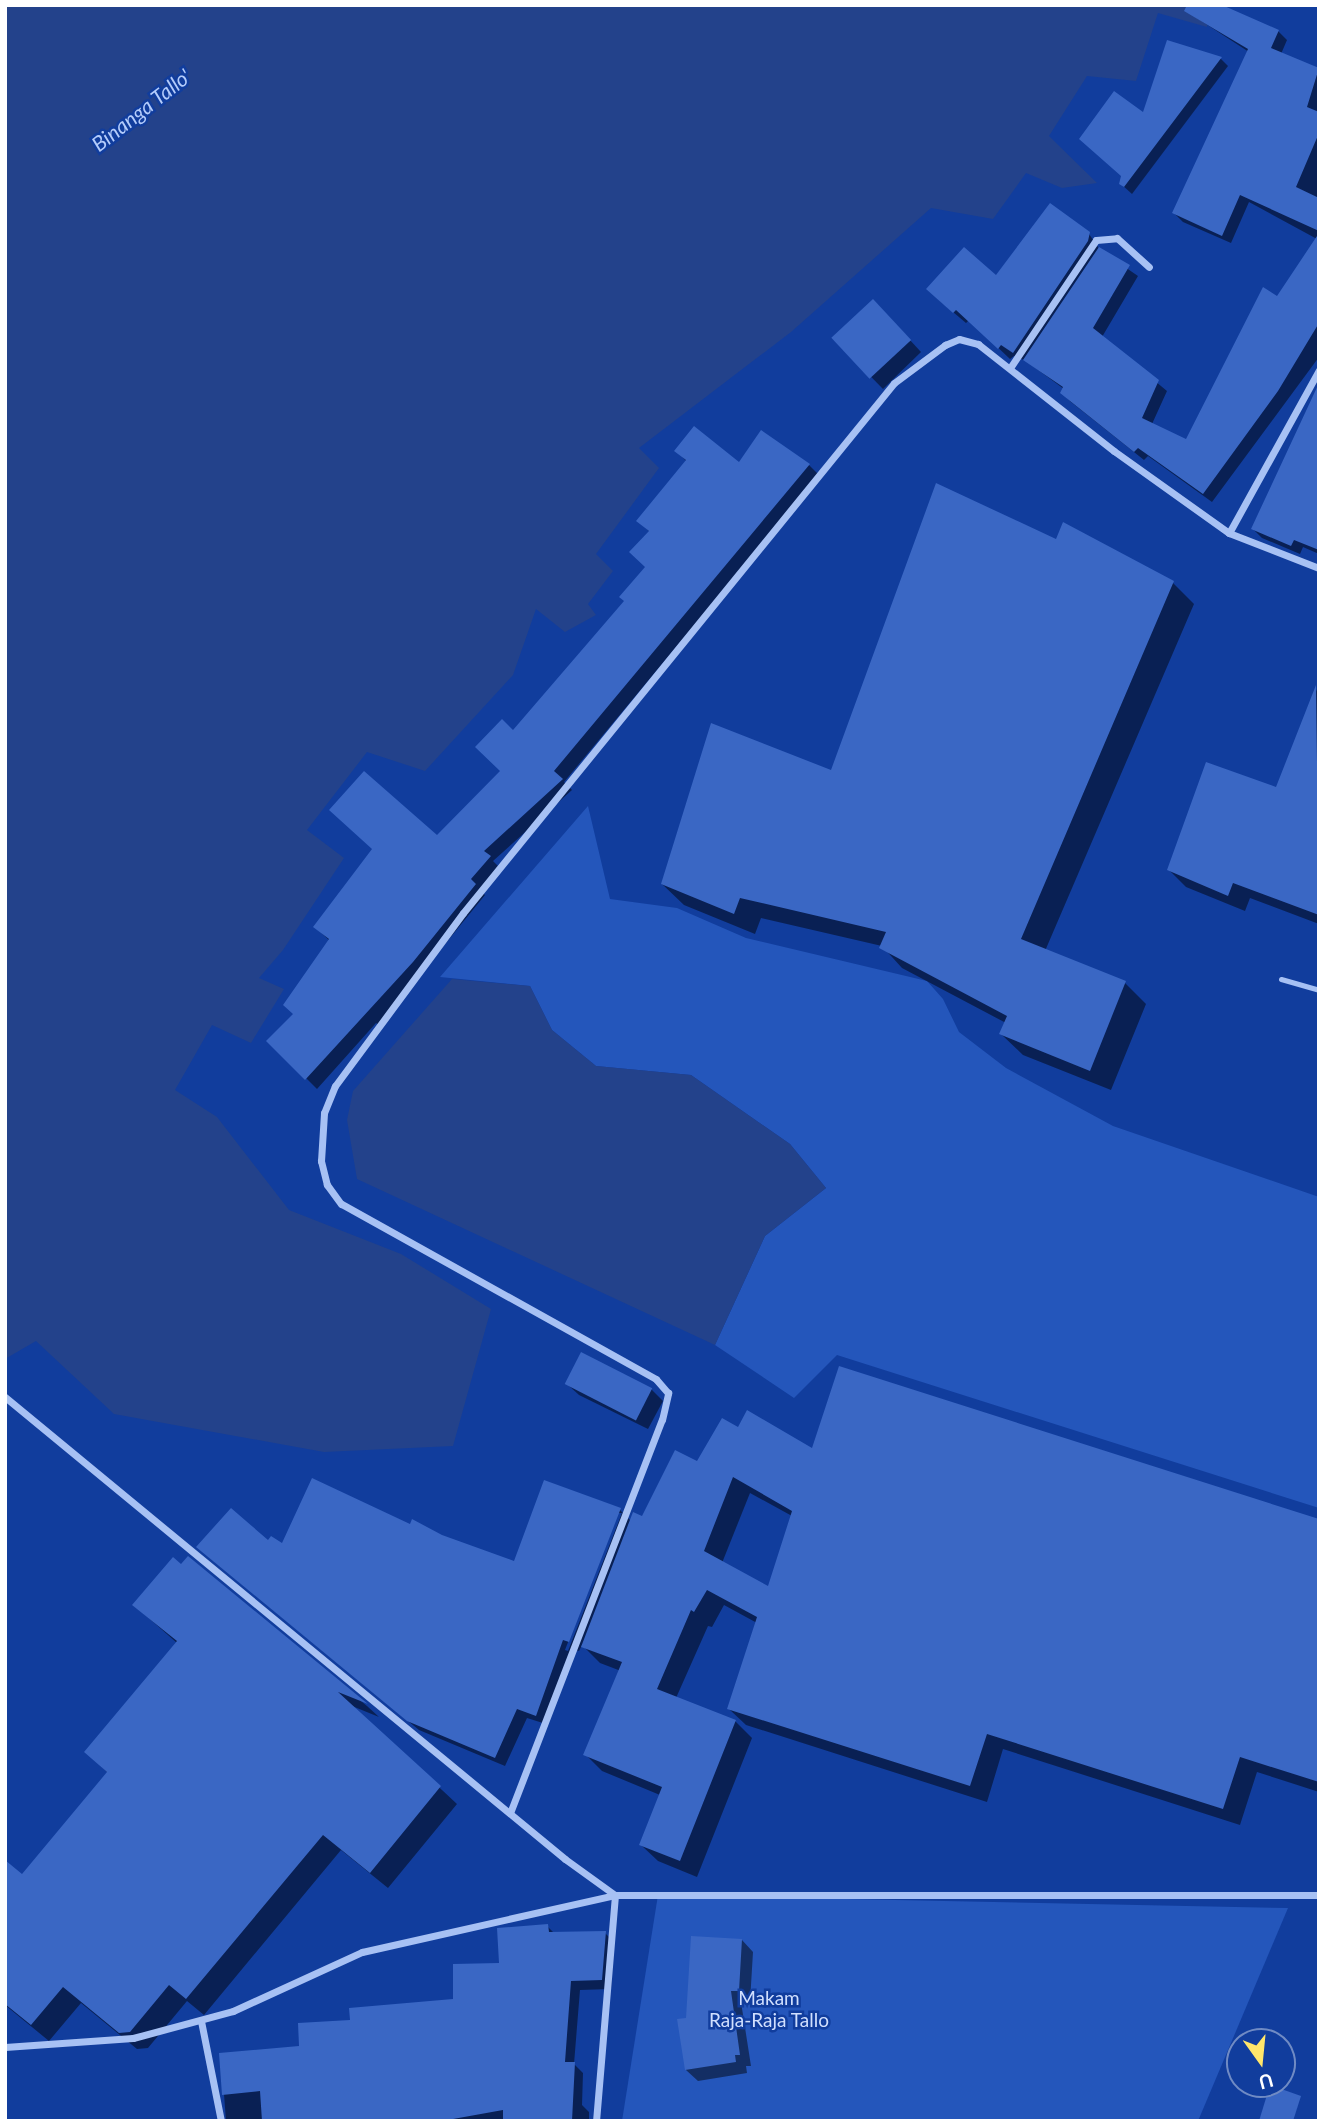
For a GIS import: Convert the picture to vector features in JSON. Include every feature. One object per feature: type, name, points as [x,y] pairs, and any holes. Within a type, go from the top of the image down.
[{"type":"street","points":[[1010,368],[1096,240],[1117,238],[1149,267]]},
{"type":"street","points":[[510,1812],[662,1420],[668,1393],[656,1379],[341,1204],[327,1185],[321,1161],[328,1099],[463,914],[894,383],[937,349],[959,340],[978,344],[1114,451],[1229,533],[1319,568]]},
{"type":"street","points":[[1229,533],[1319,370]]},
{"type":"street","points":[[5,1397],[510,1812],[615,1895]]},
{"type":"street","points":[[596,2121],[615,1895]]},
{"type":"street","points":[[5,2047],[133,2038],[233,2011],[362,1952],[615,1895],[1319,1895]]},
{"type":"street","points":[[201,2021],[221,2121]]},
{"type":"lane","points":[[1281,979],[1319,990]]},
{"type":"green space","points":[[588,806],[610,899],[677,908],[746,938],[927,981],[943,999],[959,1032],[1006,1068],[1113,1126],[1319,1197],[1319,1508],[837,1355],[794,1398],[715,1345],[765,1236],[826,1188],[790,1144],[691,1075],[596,1066],[552,1030],[530,986],[440,977]]},
{"type":"green space","name":"Makam Raja-Raja Tallo","points":[[658,1895],[1288,1908],[1237,2028],[1226,2028],[1226,2055],[1198,2121],[622,2121]]},
{"type":"water","name":"Binanga Tallo'","points":[[5,5],[1209,5],[1207,27],[1158,13],[1136,81],[1087,76],[1049,136],[1097,183],[1062,188],[1026,173],[993,219],[931,208],[791,332],[639,448],[659,468],[596,554],[613,571],[588,604],[596,615],[565,632],[536,609],[513,675],[425,771],[367,752],[307,830],[344,858],[283,950],[259,978],[284,989],[251,1043],[212,1025],[175,1090],[217,1117],[289,1210],[401,1254],[491,1309],[453,1446],[324,1452],[114,1414],[36,1341],[5,1359]]},
{"type":"water","points":[[452,979],[530,986],[552,1030],[596,1066],[691,1075],[790,1144],[826,1188],[765,1236],[715,1345],[357,1179],[347,1120],[353,1091]]},
{"type":"building","points":[[1187,5],[1222,5],[1279,30],[1271,48],[1319,68],[1307,107],[1319,112],[1319,133],[1296,187],[1319,198],[1319,231],[1240,195],[1222,236],[1172,213],[1248,49],[1184,11]]},
{"type":"building","points":[[1167,40],[1222,57],[1124,187],[1119,184],[1121,176],[1079,139],[1114,91],[1143,112]]},
{"type":"building","points":[[1050,203],[1090,232],[1088,241],[1013,353],[1001,345],[998,349],[956,310],[953,313],[926,289],[964,247],[996,275]]},
{"type":"building","points":[[1319,233],[1319,323],[1278,391],[1203,494],[1138,448],[1134,452],[1060,393],[1063,387],[1023,360],[1099,247],[1130,265],[1093,328],[1159,380],[1142,418],[1186,439],[1263,287],[1277,296]]},
{"type":"building","points":[[873,299],[911,340],[870,379],[831,338]]},
{"type":"building","points":[[1319,383],[1319,550],[1294,540],[1291,546],[1251,529]]},
{"type":"building","points":[[694,426],[739,462],[761,430],[810,464],[554,771],[563,779],[484,851],[491,856],[471,879],[476,884],[413,962],[305,1080],[266,1041],[293,1014],[283,1005],[329,939],[313,927],[372,849],[329,810],[364,771],[437,835],[500,771],[475,747],[502,719],[513,730],[624,601],[619,597],[645,567],[629,552],[649,531],[636,521],[686,460],[674,451]]},
{"type":"building","points":[[936,483],[1056,539],[1063,522],[1174,581],[1021,939],[1126,981],[1090,1071],[999,1034],[1007,1016],[879,948],[886,932],[740,898],[734,914],[661,884],[711,723],[831,770]]},
{"type":"building","points":[[1316,685],[1319,915],[1233,883],[1228,896],[1167,870],[1206,762],[1276,787]]},
{"type":"building","points":[[581,1352],[652,1388],[636,1420],[565,1384]]},
{"type":"building","points":[[839,1366],[1319,1519],[1319,1782],[1240,1757],[1223,1809],[987,1734],[970,1786],[727,1709],[757,1617],[707,1590],[694,1612],[691,1610],[657,1689],[736,1720],[680,1861],[639,1845],[662,1787],[583,1755],[622,1662],[581,1647],[633,1512],[642,1516],[675,1450],[697,1461],[722,1418],[738,1427],[747,1410],[812,1448]],"holes":[[[733,1477],[792,1511],[768,1586],[704,1551]]]},
{"type":"building","points":[[312,1478],[410,1524],[412,1519],[442,1535],[514,1561],[544,1480],[621,1508],[569,1642],[563,1640],[536,1716],[517,1709],[495,1758],[407,1721],[196,1547],[231,1508],[268,1540],[271,1536],[282,1543]]},
{"type":"building","points":[[188,1556],[368,1704],[338,1692],[441,1786],[370,1873],[323,1835],[186,1999],[169,1985],[130,2032],[119,2033],[63,1987],[31,2025],[5,2004],[5,1860],[22,1874],[107,1772],[84,1752],[177,1641],[132,1605],[173,1557],[181,1564]]},
{"type":"building","points":[[548,1924],[549,1932],[606,1931],[602,1980],[571,1981],[565,2062],[575,2062],[572,2121],[503,2121],[503,2110],[442,2121],[262,2121],[260,2091],[222,2095],[219,2053],[299,2046],[298,2023],[350,2020],[349,2008],[453,1999],[453,1964],[499,1963],[497,1928]]},
{"type":"building","points":[[691,1936],[742,1939],[739,1991],[731,1991],[740,2055],[735,2055],[736,2062],[685,2070],[677,2019],[686,2018]]},
{"type":"building","points":[[1301,2096],[1293,2121],[1259,2121],[1266,2098]]}]
